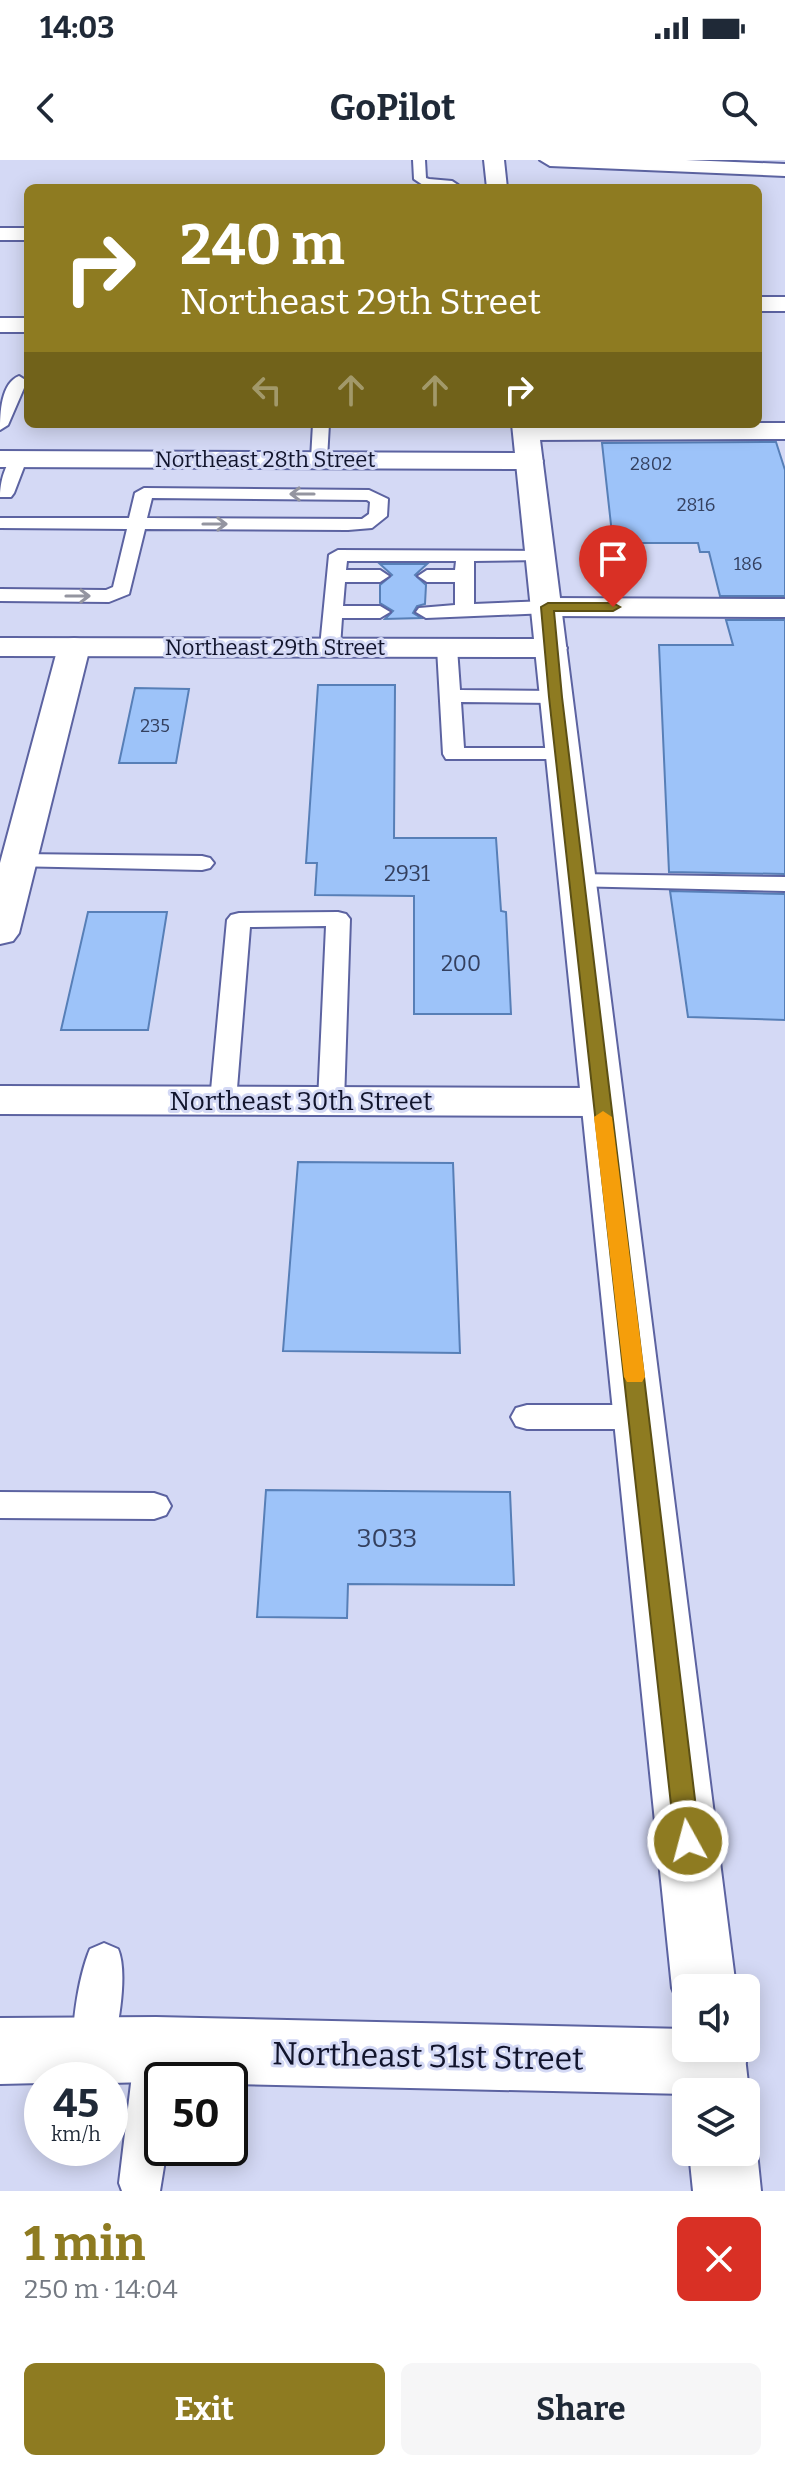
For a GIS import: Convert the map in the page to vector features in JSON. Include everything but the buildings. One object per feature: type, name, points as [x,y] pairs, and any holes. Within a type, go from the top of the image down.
[{"type":"street","points":[[494,160],[497,184]]},
{"type":"street","points":[[550,160],[652,161],[785,170]]},
{"type":"street","points":[[0,234],[24,234]]},
{"type":"street","points":[[762,304],[785,304]]},
{"type":"street","points":[[0,325],[24,325]]},
{"type":"street","points":[[702,1974],[526,428],[785,431]]},
{"type":"street","name":"Northeast 28th Street","points":[[10,459],[530,461]]},
{"type":"street","name":"Northeast 29th Street","points":[[0,647],[447,648],[549,627],[785,608]]},
{"type":"street","points":[[0,933],[74,647]]},
{"type":"street","name":"Northeast 30th Street","points":[[0,1100],[601,1102]]},
{"type":"street","name":"Northeast 31st Street","points":[[0,2051],[156,2050],[714,2067]]},
{"type":"street","points":[[724,2166],[727,2191]]},
{"type":"lane","points":[[419,160],[420,179],[439,184]]},
{"type":"lane","points":[[0,381],[24,381],[0,425]]},
{"type":"lane","points":[[319,459],[321,428]]},
{"type":"lane","points":[[5,493],[10,459]]},
{"type":"lane","points":[[0,523],[137,523],[366,524],[378,516],[379,499],[369,495],[144,493],[137,523],[122,590],[109,596],[0,595]]},
{"type":"lane","points":[[330,647],[338,555],[465,565]]},
{"type":"lane","points":[[426,570],[542,555]]},
{"type":"lane","points":[[464,607],[465,565]]},
{"type":"lane","points":[[337,570],[380,570]]},
{"type":"lane","points":[[333,607],[374,607]]},
{"type":"lane","points":[[426,607],[464,607],[549,627]]},
{"type":"lane","points":[[447,648],[454,754],[563,754]]},
{"type":"lane","points":[[451,696],[555,697]]},
{"type":"lane","points":[[18,861],[202,863]]},
{"type":"lane","points":[[577,881],[785,884]]},
{"type":"lane","points":[[223,1101],[239,920],[338,919],[331,1102]]},
{"type":"lane","points":[[527,1417],[639,1417]]},
{"type":"lane","points":[[0,1505],[154,1506]]},
{"type":"lane","points":[[92,2051],[104,1963]]},
{"type":"lane","points":[[141,2183],[156,2050]]},
{"type":"slow traffic","points":[[603,1117],[635,1377]]},
{"type":"route","points":[[613,607],[548,607],[555,697],[688,1841]]}]
